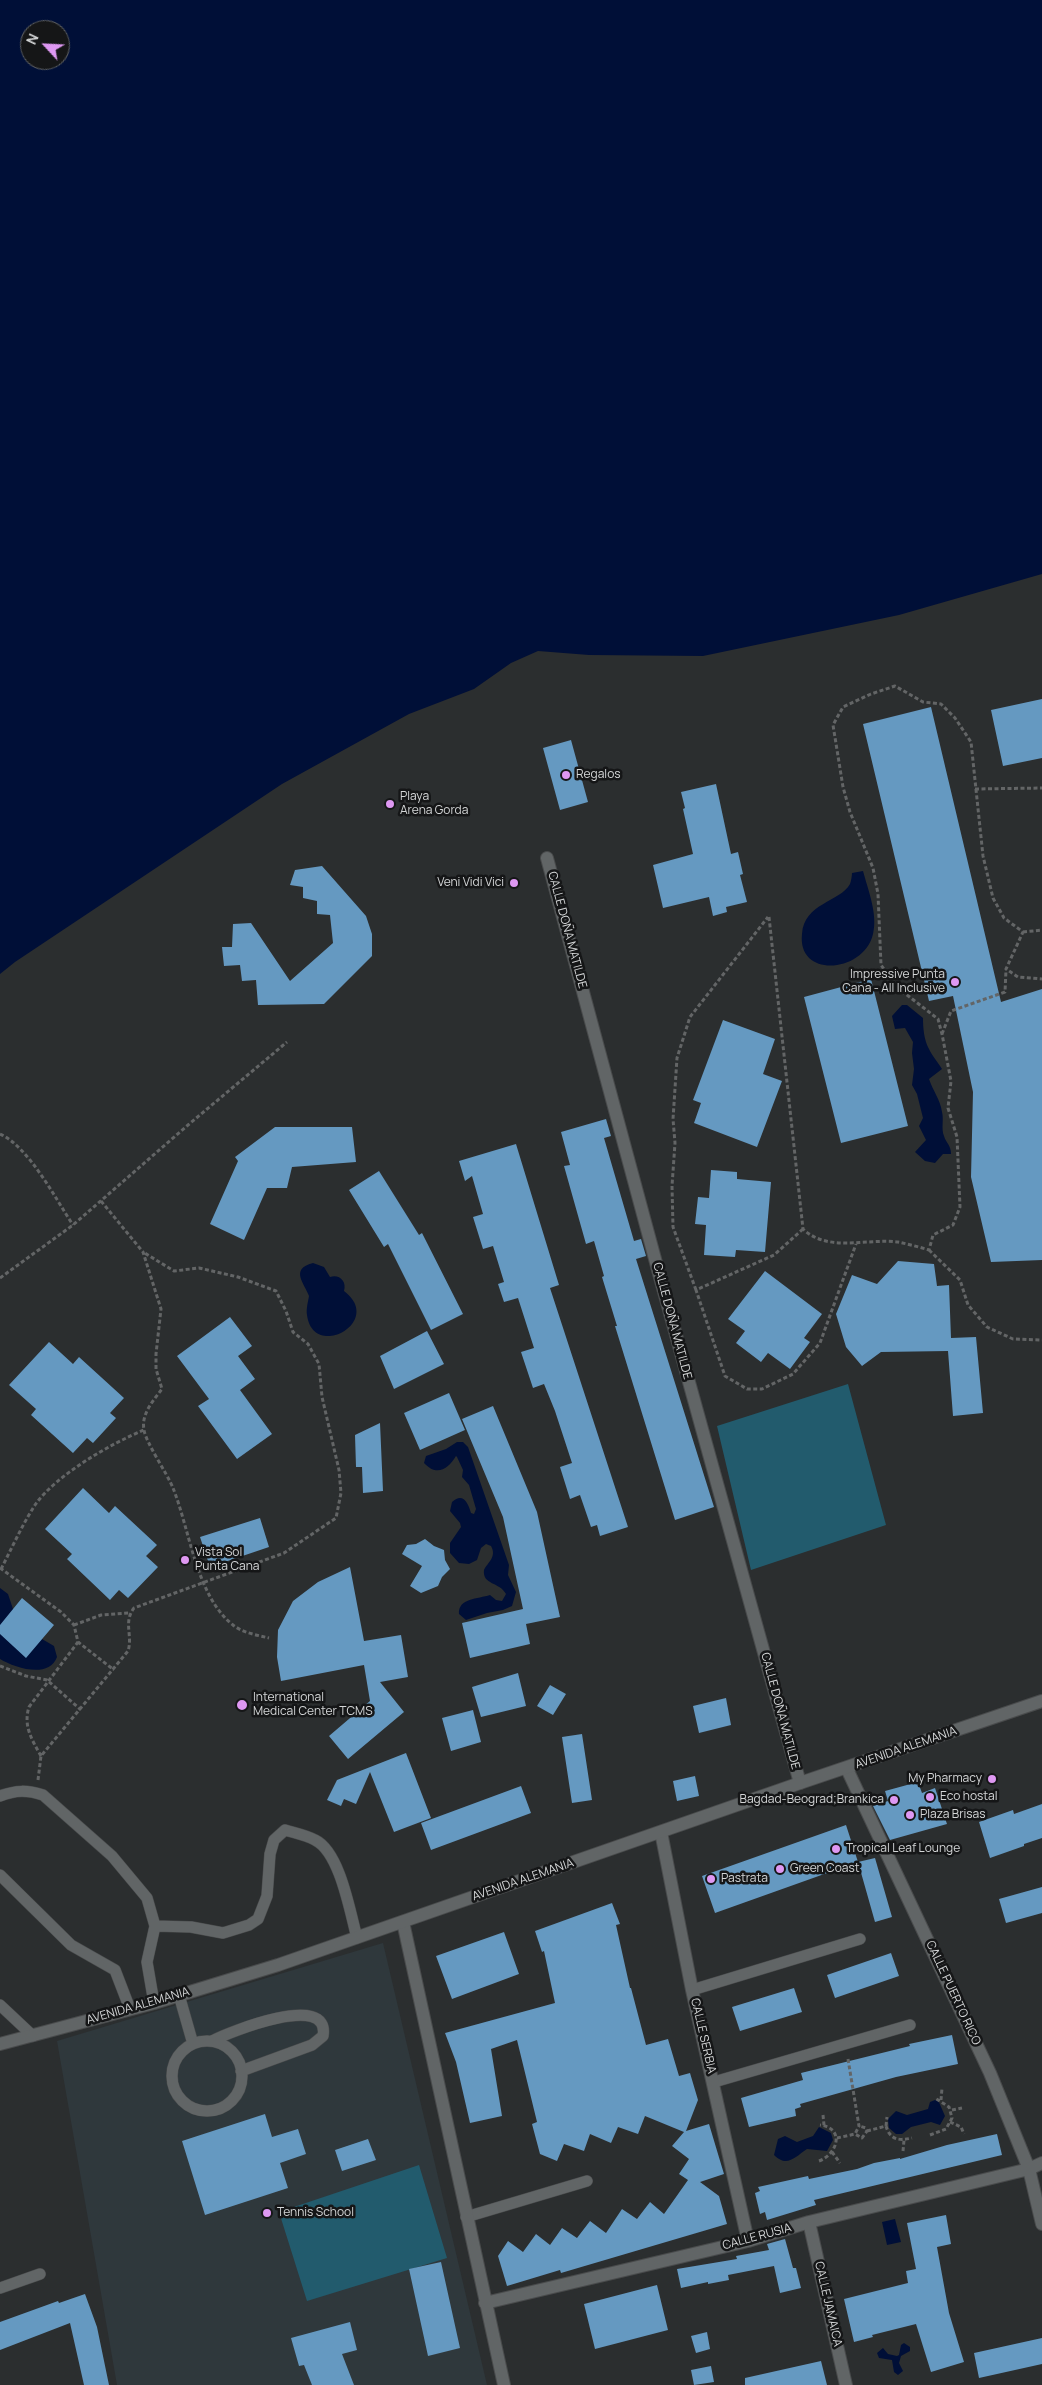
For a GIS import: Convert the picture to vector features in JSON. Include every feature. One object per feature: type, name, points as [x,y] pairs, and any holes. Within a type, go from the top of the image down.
[{"type":"street","name":"CALLE DOÑA MATILDE","points":[[548,858],[655,1260],[800,1783]]},
{"type":"street","name":"AVENIDA ALEMANIA","points":[[0,2044],[154,2003],[278,1965],[800,1783],[847,1769],[1042,1701]]},
{"type":"street","name":"CALLE PUERTO RICO","points":[[847,1769],[990,2073],[1029,2169],[1042,2224]]},
{"type":"street","name":"CALLE SERBIA","points":[[661,1832],[692,1990],[748,2240]]},
{"type":"street","points":[[403,1922],[504,2385]]},
{"type":"street","name":"CALLE RUSIA","points":[[485,2303],[748,2240],[809,2222],[1029,2169],[1042,2163]]},
{"type":"street","name":"CALLE JAMAICA","points":[[809,2222],[846,2385]]},
{"type":"lane","points":[[0,1796],[14,1791],[43,1795],[112,1856],[147,1898],[154,1926],[147,1962],[154,2003]]},
{"type":"lane","points":[[154,1926],[191,1927],[223,1933],[249,1925],[258,1919],[268,1896],[270,1854],[274,1840],[285,1830],[317,1840],[331,1855],[340,1878],[357,1938]]},
{"type":"lane","points":[[0,1875],[71,1945],[115,1970],[130,2009]]},
{"type":"lane","points":[[692,1990],[860,1939]]},
{"type":"lane","points":[[179,1995],[193,2044]]},
{"type":"lane","points":[[0,2005],[33,2036]]},
{"type":"lane","points":[[212,2041],[230,2050],[236,2057],[241,2071],[240,2086],[230,2103],[212,2111],[192,2108],[177,2095],[172,2076],[178,2057],[193,2044],[212,2041],[229,2032],[248,2026],[299,2014],[316,2018],[322,2025],[324,2029],[323,2036],[312,2045],[241,2071]]},
{"type":"lane","points":[[714,2082],[910,2025]]},
{"type":"lane","points":[[466,2217],[587,2181]]},
{"type":"lane","points":[[0,2288],[40,2274]]},
{"type":"path","points":[[929,1250],[934,1235],[953,1225],[960,1207],[957,1137],[948,1108],[951,1080],[938,1019],[898,988],[881,965],[878,894],[872,868],[850,812],[843,787],[833,725],[844,707],[871,694],[895,686],[923,702],[941,704],[955,718],[971,742],[983,856],[993,898],[1004,918],[1023,932],[1042,930]]},
{"type":"path","points":[[975,789],[1042,788]]},
{"type":"path","points":[[856,1244],[820,1343],[793,1374],[762,1389],[747,1389],[725,1376],[673,1227],[672,1186],[675,1143],[672,1119],[678,1058],[690,1017],[769,917],[803,1229],[813,1237],[856,1244],[897,1242],[929,1250],[960,1280],[968,1305],[987,1327],[1013,1339],[1042,1340]]},
{"type":"path","points":[[942,1034],[951,1011],[1005,992],[1006,969],[1023,932]]},
{"type":"path","points":[[1006,969],[1018,976],[1042,979]]},
{"type":"path","points":[[0,1278],[74,1225],[188,1125],[287,1042]]},
{"type":"path","points":[[0,1134],[10,1139],[26,1154],[74,1225]]},
{"type":"path","points":[[36,1793],[41,1756],[128,1651],[131,1642],[128,1625],[129,1613],[138,1604],[167,1597],[202,1581],[284,1553],[336,1518],[341,1493],[339,1470],[322,1396],[319,1364],[308,1344],[293,1332],[286,1311],[276,1291],[238,1277],[199,1268],[174,1271],[143,1252],[100,1202]]},
{"type":"path","points":[[696,1290],[774,1255],[803,1229]]},
{"type":"path","points":[[143,1252],[161,1309],[156,1369],[162,1389],[148,1407],[144,1430],[172,1486],[184,1518],[202,1581],[214,1602],[234,1626],[269,1638]]},
{"type":"path","points":[[114,1670],[78,1642],[74,1626],[61,1612],[1,1569],[35,1506],[50,1487],[120,1440],[144,1430]]},
{"type":"path","points":[[74,1626],[101,1615],[129,1613]]},
{"type":"path","points":[[41,1756],[30,1735],[26,1717],[34,1698],[78,1642]]},
{"type":"path","points":[[0,1666],[26,1676],[47,1680],[81,1710]]},
{"type":"path","points":[[848,2060],[860,2126],[855,2134]]},
{"type":"path","points":[[940,2100],[942,2088]]},
{"type":"path","points":[[936,2098],[952,2110]]},
{"type":"path","points":[[952,2110],[962,2108]]},
{"type":"path","points":[[930,2135],[946,2129],[950,2122],[952,2110]]},
{"type":"path","points":[[819,2162],[832,2152],[837,2138],[834,2131],[822,2125],[823,2115]]},
{"type":"path","points":[[887,2117],[886,2126],[889,2134],[894,2138],[904,2140],[912,2138]]},
{"type":"path","points":[[950,2122],[961,2127],[964,2134]]},
{"type":"path","points":[[860,2126],[866,2128],[867,2131]]},
{"type":"path","points":[[867,2131],[886,2126]]},
{"type":"path","points":[[837,2138],[855,2134],[862,2138],[866,2136],[867,2131]]},
{"type":"path","points":[[903,2151],[904,2140]]},
{"type":"path","points":[[832,2152],[840,2163]]},
{"type":"shaded area","points":[[0,0],[1042,0],[1042,574],[899,615],[703,656],[589,655],[538,651],[511,663],[474,689],[409,714],[282,784],[15,962],[0,974]]},
{"type":"shaded area","points":[[863,871],[872,902],[874,918],[873,934],[867,947],[857,957],[845,963],[832,966],[820,964],[810,958],[803,949],[802,934],[804,924],[815,909],[845,890],[850,884],[852,873]]},
{"type":"shaded area","points":[[902,1005],[907,1005],[923,1018],[927,1045],[942,1069],[929,1079],[941,1107],[943,1133],[951,1154],[943,1154],[935,1163],[925,1161],[915,1152],[926,1140],[919,1126],[923,1118],[917,1094],[912,1085],[914,1069],[913,1042],[905,1028],[895,1029],[892,1016]]},
{"type":"shaded area","points":[[313,1263],[324,1267],[330,1277],[342,1279],[345,1287],[344,1291],[354,1303],[356,1314],[352,1324],[343,1332],[332,1336],[321,1335],[312,1328],[307,1315],[309,1296],[300,1273],[302,1269]]},
{"type":"shaded area","points":[[848,1384],[886,1525],[751,1570],[717,1426]]},
{"type":"shaded area","points":[[457,1442],[463,1442],[468,1447],[509,1565],[508,1575],[516,1592],[512,1606],[466,1620],[459,1614],[465,1602],[490,1595],[496,1600],[502,1601],[506,1594],[500,1587],[488,1581],[484,1575],[484,1570],[493,1553],[491,1546],[486,1544],[481,1548],[477,1560],[469,1564],[459,1563],[450,1553],[450,1543],[461,1527],[450,1511],[452,1502],[462,1498],[467,1502],[471,1513],[474,1514],[476,1509],[469,1485],[462,1477],[463,1470],[456,1456],[442,1470],[433,1470],[424,1463],[426,1456],[446,1449]]},
{"type":"shaded area","points":[[0,1588],[8,1594],[15,1615],[30,1632],[54,1646],[57,1657],[53,1664],[47,1668],[31,1670],[14,1666],[0,1659]]},
{"type":"shaded area","name":"Tennis School","points":[[383,1943],[487,2385],[117,2385],[57,2041]]},
{"type":"shaded area","points":[[938,2100],[945,2116],[940,2125],[931,2122],[911,2127],[902,2134],[896,2134],[889,2128],[888,2119],[896,2111],[907,2115],[928,2109],[930,2102]]},
{"type":"shaded area","points":[[819,2127],[831,2133],[833,2140],[827,2151],[807,2149],[795,2158],[787,2161],[783,2161],[774,2155],[778,2139],[785,2136],[797,2142],[813,2136]]},
{"type":"shaded area","points":[[419,2165],[447,2258],[307,2301],[279,2212]]},
{"type":"shaded area","points":[[895,2219],[901,2242],[887,2245],[882,2222]]},
{"type":"shaded area","points":[[904,2343],[910,2347],[910,2351],[901,2356],[899,2363],[903,2371],[898,2375],[894,2372],[892,2360],[879,2358],[877,2353],[883,2348],[888,2354],[897,2356],[899,2355],[901,2345]]},
{"type":"building","points":[[1042,699],[1042,758],[1003,766],[991,710]]},
{"type":"building","points":[[931,707],[1001,1002],[1042,989],[1042,1260],[991,1262],[971,1177],[973,1092],[953,996],[929,1001],[863,724]]},
{"type":"building","name":"Regalos","points":[[571,740],[588,802],[560,810],[543,748]]},
{"type":"building","points":[[716,784],[731,854],[738,852],[743,874],[740,875],[747,902],[726,907],[727,912],[713,916],[709,897],[663,908],[653,865],[693,854],[681,792]]},
{"type":"building","points":[[322,866],[366,916],[372,934],[372,956],[324,1004],[258,1005],[256,980],[242,981],[240,965],[224,966],[222,947],[232,947],[233,924],[251,923],[290,981],[333,943],[330,915],[317,914],[317,901],[303,898],[303,887],[290,885],[295,870]]},
{"type":"building","points":[[871,979],[908,1126],[841,1143],[804,997]]},
{"type":"building","points":[[723,1020],[775,1039],[763,1074],[782,1081],[757,1147],[694,1123],[701,1103],[693,1100]]},
{"type":"building","points":[[606,1119],[611,1136],[604,1138],[634,1241],[641,1239],[646,1256],[636,1259],[714,1507],[675,1520],[615,1326],[617,1326],[602,1277],[604,1276],[594,1241],[586,1244],[564,1166],[570,1165],[561,1132]]},
{"type":"building","points":[[275,1127],[352,1127],[356,1162],[292,1167],[287,1188],[267,1188],[244,1240],[210,1224],[238,1161],[235,1157]]},
{"type":"building","points":[[516,1144],[559,1285],[550,1288],[628,1527],[600,1536],[597,1525],[591,1527],[580,1495],[570,1499],[560,1467],[572,1463],[544,1384],[533,1388],[521,1352],[534,1348],[518,1298],[504,1302],[498,1284],[504,1282],[493,1246],[483,1249],[473,1217],[483,1214],[472,1176],[465,1181],[459,1161]]},
{"type":"building","points":[[711,1170],[737,1172],[737,1179],[771,1182],[765,1252],[736,1250],[735,1257],[704,1255],[706,1225],[695,1224],[698,1197],[709,1198]]},
{"type":"building","points":[[379,1171],[419,1235],[422,1233],[463,1314],[431,1330],[388,1244],[384,1247],[349,1190]]},
{"type":"building","points":[[898,1261],[934,1264],[937,1286],[949,1285],[951,1338],[976,1337],[983,1413],[953,1416],[948,1351],[881,1352],[862,1366],[846,1347],[836,1314],[852,1275],[877,1284]]},
{"type":"building","points":[[765,1271],[822,1314],[804,1338],[810,1342],[790,1369],[768,1353],[761,1362],[736,1343],[745,1331],[728,1319]]},
{"type":"building","points":[[230,1317],[252,1346],[238,1356],[255,1379],[240,1390],[272,1434],[237,1459],[198,1406],[209,1399],[177,1356]]},
{"type":"building","points":[[427,1331],[444,1364],[394,1389],[380,1356]]},
{"type":"building","points":[[49,1342],[73,1364],[79,1357],[124,1398],[110,1413],[116,1418],[93,1443],[87,1438],[73,1453],[31,1415],[36,1409],[9,1385]]},
{"type":"building","points":[[449,1393],[465,1430],[420,1450],[404,1413]]},
{"type":"building","points":[[493,1406],[537,1512],[560,1617],[526,1624],[530,1644],[470,1658],[462,1623],[523,1609],[503,1517],[462,1419]]},
{"type":"building","points":[[380,1423],[383,1491],[363,1493],[362,1467],[356,1467],[355,1435]]},
{"type":"building","points":[[83,1488],[109,1513],[115,1506],[157,1545],[146,1556],[158,1567],[128,1598],[119,1590],[110,1600],[67,1559],[72,1554],[45,1529]]},
{"type":"building","points":[[260,1518],[269,1547],[210,1567],[200,1537]]},
{"type":"building","points":[[425,1539],[434,1546],[444,1550],[445,1560],[450,1569],[442,1577],[438,1586],[421,1593],[410,1586],[422,1566],[402,1554],[407,1545],[416,1544]]},
{"type":"building","points":[[350,1567],[364,1641],[401,1635],[408,1677],[380,1682],[404,1712],[348,1759],[329,1736],[370,1701],[364,1665],[281,1681],[277,1657],[278,1630],[293,1601],[318,1582]]},
{"type":"building","points":[[22,1598],[54,1625],[26,1658],[0,1634],[0,1625]]},
{"type":"building","points":[[518,1673],[526,1706],[481,1717],[472,1687]]},
{"type":"building","points":[[550,1685],[566,1694],[553,1715],[537,1706]]},
{"type":"building","points":[[726,1698],[731,1725],[699,1733],[693,1706]]},
{"type":"building","points":[[473,1710],[481,1742],[451,1751],[442,1718]]},
{"type":"building","points":[[582,1734],[592,1800],[572,1803],[562,1737]]},
{"type":"building","points":[[406,1753],[431,1818],[394,1832],[370,1772],[356,1804],[344,1799],[341,1806],[327,1800],[337,1780]]},
{"type":"building","points":[[695,1776],[699,1796],[677,1801],[673,1781]]},
{"type":"building","name":"Plaza Brisas","points":[[918,1782],[922,1793],[935,1788],[947,1824],[890,1840],[873,1806],[888,1801],[885,1791]]},
{"type":"building","points":[[521,1786],[531,1813],[431,1850],[421,1823]]},
{"type":"building","points":[[1042,1804],[1042,1838],[990,1858],[979,1822],[1013,1810],[1014,1814]]},
{"type":"building","name":"Green Coast","points":[[846,1825],[858,1862],[715,1913],[702,1876]]},
{"type":"building","points":[[875,1858],[892,1917],[875,1922],[858,1862]]},
{"type":"building","points":[[1042,1887],[1042,1913],[1006,1923],[999,1899]]},
{"type":"building","points":[[612,1903],[620,1924],[616,1925],[630,1988],[646,2045],[668,2039],[679,2076],[690,2073],[698,2100],[686,2131],[709,2124],[724,2174],[700,2182],[719,2196],[727,2224],[561,2273],[560,2270],[507,2286],[498,2256],[508,2241],[523,2252],[536,2234],[550,2245],[562,2228],[577,2238],[590,2221],[606,2233],[622,2209],[637,2219],[650,2202],[664,2214],[688,2180],[679,2174],[689,2159],[672,2146],[684,2132],[645,2116],[638,2134],[618,2127],[611,2143],[590,2134],[584,2151],[564,2144],[557,2161],[540,2154],[532,2124],[537,2122],[517,2040],[491,2049],[502,2116],[470,2123],[456,2062],[445,2033],[555,2003],[544,1951],[542,1952],[535,1931]]},
{"type":"building","points":[[504,1932],[519,1974],[452,1999],[436,1956]]},
{"type":"building","points":[[891,1953],[899,1976],[835,1998],[827,1975]]},
{"type":"building","points":[[794,1988],[802,2012],[740,2031],[732,2007]]},
{"type":"building","points":[[952,2035],[958,2064],[896,2077],[800,2104],[801,2107],[795,2109],[796,2116],[749,2127],[741,2098],[803,2080],[801,2073],[910,2046],[909,2044]]},
{"type":"building","points":[[265,2114],[272,2137],[298,2129],[306,2154],[280,2163],[288,2188],[205,2215],[182,2141]]},
{"type":"building","points":[[997,2134],[1002,2155],[814,2200],[816,2205],[767,2220],[765,2212],[760,2214],[755,2193],[760,2191],[758,2187],[808,2176],[809,2179],[857,2169],[874,2163],[900,2159],[947,2145]]},
{"type":"building","points":[[368,2139],[376,2160],[342,2171],[335,2150]]},
{"type":"building","points":[[946,2215],[951,2244],[937,2247],[949,2313],[964,2362],[931,2372],[916,2324],[872,2335],[873,2337],[854,2342],[844,2299],[908,2283],[906,2271],[916,2269],[907,2223]]},
{"type":"building","points":[[785,2239],[801,2288],[780,2293],[774,2266],[728,2275],[729,2280],[681,2288],[677,2269],[737,2259],[736,2256],[769,2250],[767,2244]]},
{"type":"building","points":[[441,2262],[460,2348],[428,2356],[409,2269]]},
{"type":"building","points":[[657,2285],[668,2330],[595,2349],[584,2304]]},
{"type":"building","points":[[85,2294],[97,2327],[109,2385],[84,2385],[70,2323],[0,2350],[0,2322],[58,2301],[59,2303]]},
{"type":"building","points":[[350,2322],[357,2350],[342,2354],[354,2385],[312,2385],[304,2365],[299,2366],[291,2338]]},
{"type":"building","points":[[707,2332],[710,2349],[696,2353],[691,2336]]},
{"type":"building","points":[[1042,2338],[1042,2364],[979,2378],[974,2353]]},
{"type":"building","points":[[821,2361],[827,2385],[745,2385],[745,2378]]},
{"type":"building","points":[[711,2366],[714,2382],[694,2385],[691,2370]]},
{"type":"place","name":"Regalos","points":[[566,775]]},
{"type":"place","name":"Playa Arena Gorda","points":[[390,804]]},
{"type":"place","name":"Veni Vidi Vici","points":[[514,883]]},
{"type":"place","name":"Impressive Punta Cana - All Inclusive","points":[[955,982]]},
{"type":"place","name":"Vista Sol Punta Cana","points":[[185,1560]]},
{"type":"place","name":"International Medical Center TCMS","points":[[242,1705]]},
{"type":"place","name":"My Pharmacy","points":[[992,1779]]},
{"type":"place","name":"Eco hostal","points":[[930,1797]]},
{"type":"place","name":"Bagdad-Beograd;Brankica","points":[[894,1800]]},
{"type":"place","name":"Plaza Brisas","points":[[910,1815]]},
{"type":"place","name":"Tropical Leaf Lounge","points":[[836,1849]]},
{"type":"place","name":"Green Coast","points":[[780,1869]]},
{"type":"place","name":"Pastrata","points":[[711,1879]]},
{"type":"place","name":"Tennis School","points":[[267,2213]]}]
